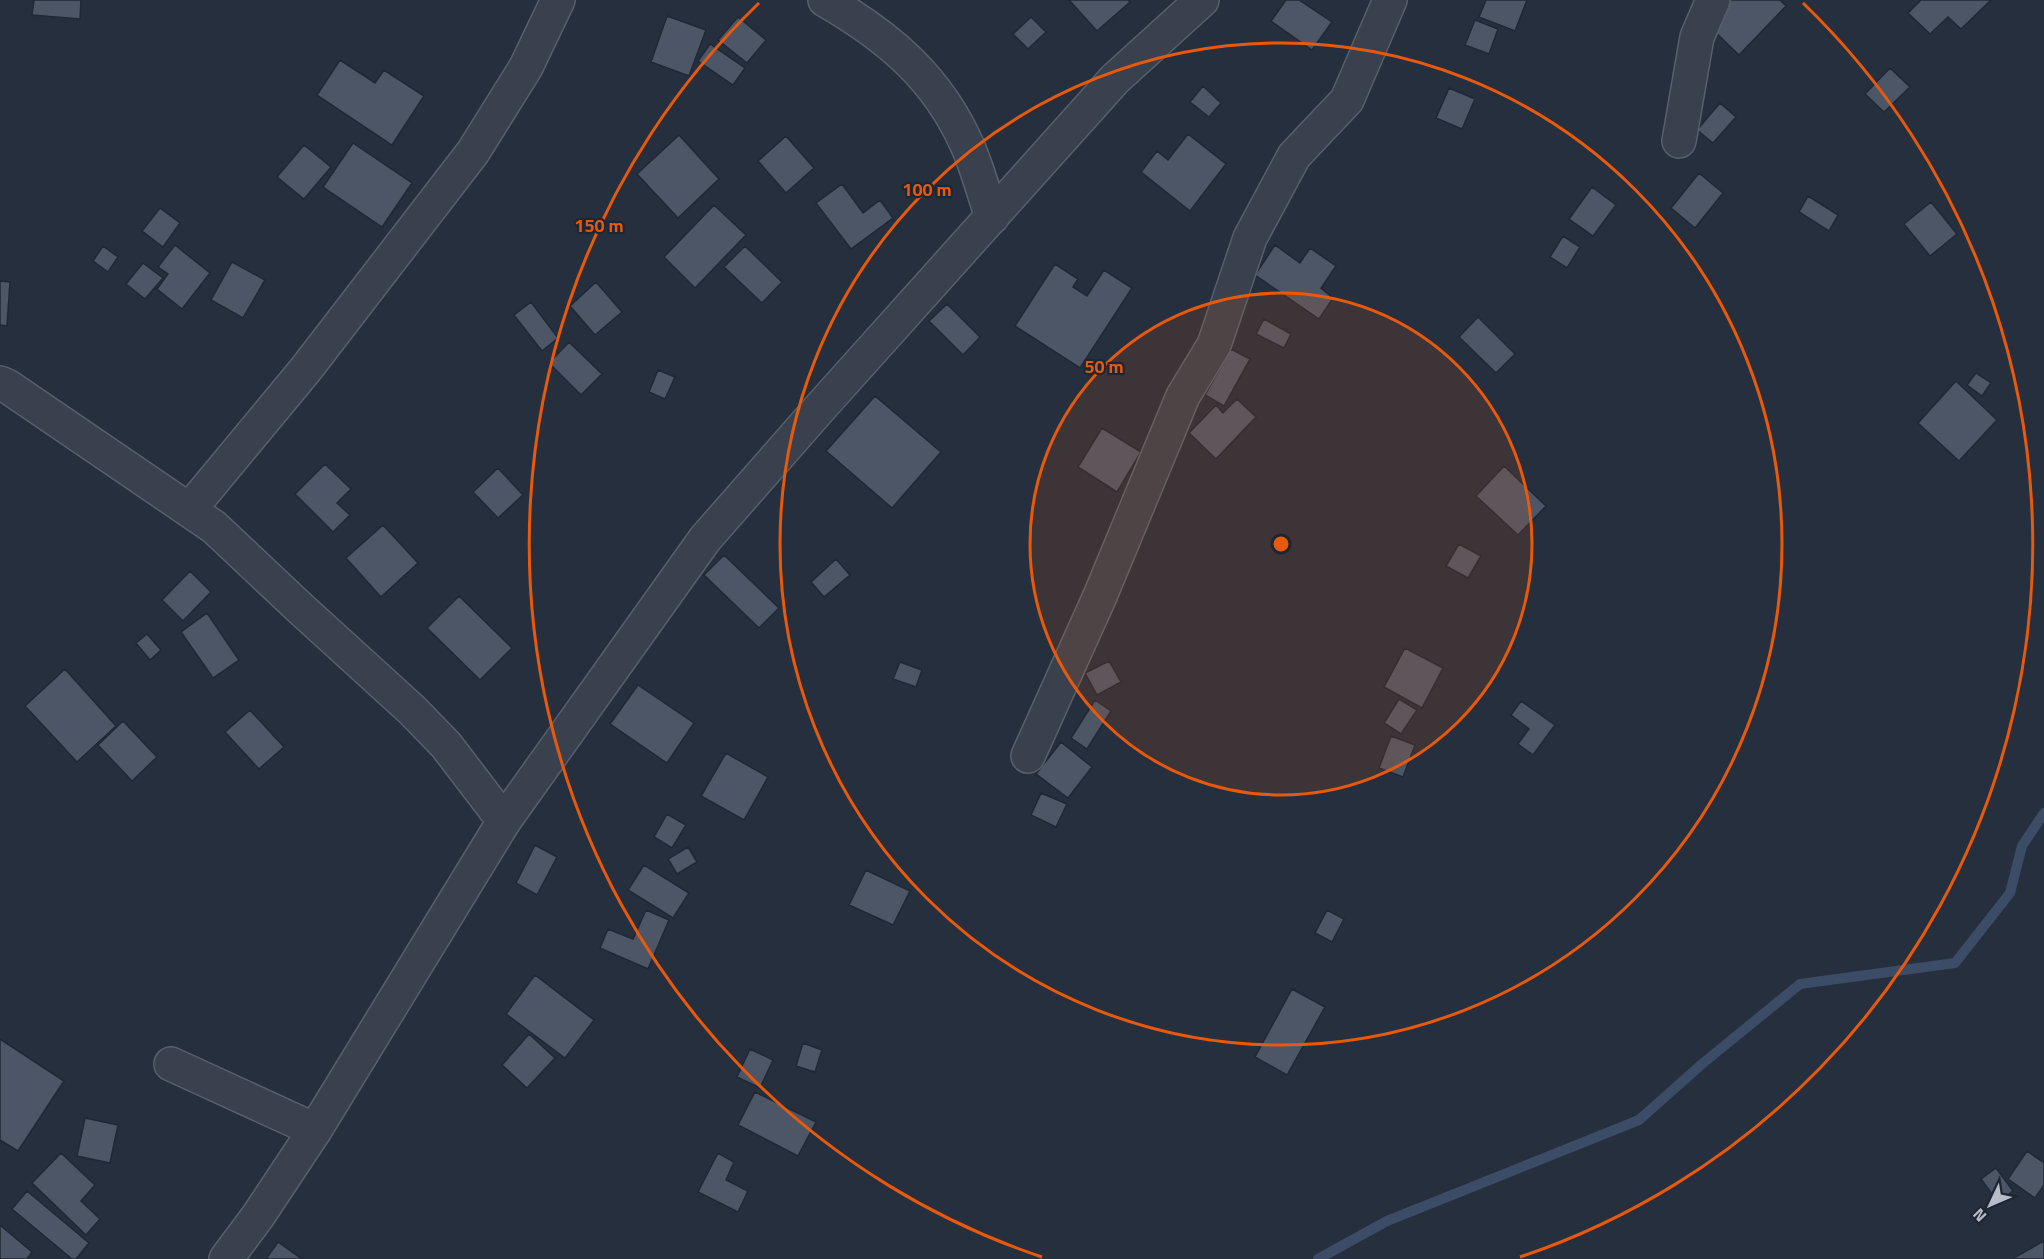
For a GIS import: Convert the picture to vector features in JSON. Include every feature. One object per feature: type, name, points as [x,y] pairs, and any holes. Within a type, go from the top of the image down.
[{"type":"street","points":[[190,509],[306,369],[473,152],[526,67],[558,0]]},
{"type":"street","points":[[825,0],[851,15],[902,53],[929,80],[950,112],[968,148],[992,217]]},
{"type":"street","points":[[226,1259],[315,1130],[504,821],[705,539],[1115,80],[1202,0]]},
{"type":"street","points":[[1028,756],[1100,596],[1184,396],[1214,345],[1250,237],[1294,156],[1347,100],[1390,0]]},
{"type":"street","points":[[1679,141],[1697,38],[1713,0]]},
{"type":"street","points":[[0,383],[214,527],[412,710],[446,745],[504,821]]},
{"type":"street","points":[[171,1064],[315,1130]]},
{"type":"building","points":[[34,0],[81,0],[80,19],[32,15]]},
{"type":"building","points":[[1069,0],[1128,0],[1130,2],[1097,31]]},
{"type":"building","points":[[1286,0],[1299,0],[1332,22],[1312,50],[1271,21]]},
{"type":"building","points":[[1486,0],[1527,0],[1515,31],[1479,17]]},
{"type":"building","points":[[1730,0],[1780,0],[1786,6],[1739,55],[1707,24]]},
{"type":"building","points":[[1921,0],[1991,0],[1961,29],[1948,17],[1930,34],[1908,13]]},
{"type":"building","points":[[667,16],[706,30],[689,76],[651,62]]},
{"type":"building","points":[[738,17],[766,40],[747,63],[718,40]]},
{"type":"building","points":[[1031,17],[1046,32],[1028,49],[1013,34]]},
{"type":"building","points":[[1475,20],[1498,29],[1489,54],[1465,45]]},
{"type":"building","points":[[710,44],[745,68],[733,85],[698,61]]},
{"type":"building","points":[[340,60],[375,83],[384,70],[424,96],[392,145],[317,95]]},
{"type":"building","points":[[1890,68],[1910,87],[1884,112],[1865,94]]},
{"type":"building","points":[[1203,86],[1221,103],[1209,117],[1190,102]]},
{"type":"building","points":[[1449,88],[1475,99],[1462,129],[1436,118]]},
{"type":"building","points":[[1720,103],[1736,117],[1713,143],[1697,130]]},
{"type":"building","points":[[1188,134],[1226,164],[1190,211],[1141,172],[1157,151],[1168,160]]},
{"type":"building","points":[[679,135],[719,179],[678,218],[637,174]]},
{"type":"building","points":[[786,136],[814,168],[786,193],[758,161]]},
{"type":"building","points":[[353,143],[412,183],[382,227],[323,187]]},
{"type":"building","points":[[304,145],[331,167],[304,199],[277,177]]},
{"type":"building","points":[[1699,173],[1723,193],[1695,228],[1671,208]]},
{"type":"building","points":[[842,184],[863,213],[880,200],[893,218],[851,249],[816,203]]},
{"type":"building","points":[[1592,187],[1616,205],[1593,236],[1569,219]]},
{"type":"building","points":[[1808,196],[1838,215],[1829,231],[1799,212]]},
{"type":"building","points":[[1931,202],[1957,234],[1930,256],[1904,224]]},
{"type":"building","points":[[714,205],[746,235],[695,288],[664,257]]},
{"type":"building","points":[[160,208],[180,223],[163,247],[142,231]]},
{"type":"building","points":[[1563,236],[1580,247],[1567,268],[1550,257]]},
{"type":"building","points":[[175,245],[210,273],[182,309],[157,289],[168,274],[158,267]]},
{"type":"building","points":[[1275,245],[1300,263],[1310,248],[1336,266],[1321,288],[1333,298],[1319,319],[1255,275]]},
{"type":"building","points":[[103,246],[118,257],[108,272],[93,261]]},
{"type":"building","points":[[745,246],[782,282],[762,303],[724,267]]},
{"type":"building","points":[[232,262],[265,280],[243,318],[211,300]]},
{"type":"building","points":[[143,263],[163,278],[145,299],[126,284]]},
{"type":"building","points":[[1055,264],[1078,279],[1073,287],[1087,296],[1104,270],[1132,288],[1080,368],[1015,326]]},
{"type":"building","points":[[0,281],[10,282],[7,326],[0,325]]},
{"type":"building","points":[[596,282],[622,312],[595,335],[570,306]]},
{"type":"building","points":[[531,302],[558,338],[542,351],[514,315]]},
{"type":"building","points":[[947,304],[980,337],[963,355],[929,321]]},
{"type":"building","points":[[1478,317],[1515,354],[1496,373],[1459,337]]},
{"type":"building","points":[[1264,319],[1291,334],[1284,348],[1256,334]]},
{"type":"building","points":[[569,342],[602,374],[581,395],[549,363]]},
{"type":"building","points":[[1231,349],[1250,359],[1224,406],[1205,395]]},
{"type":"building","points":[[658,370],[675,377],[665,399],[649,392]]},
{"type":"building","points":[[1976,373],[1991,383],[1982,396],[1967,385]]},
{"type":"building","points":[[1956,381],[1997,420],[1959,461],[1918,423]]},
{"type":"building","points":[[875,396],[941,452],[892,508],[826,451]]},
{"type":"building","points":[[1237,399],[1256,417],[1216,459],[1189,433],[1216,405],[1223,413]]},
{"type":"building","points":[[1102,428],[1141,452],[1117,492],[1078,467]]},
{"type":"building","points":[[325,464],[351,489],[337,503],[350,515],[333,532],[295,494]]},
{"type":"building","points":[[1504,466],[1546,506],[1518,535],[1476,496]]},
{"type":"building","points":[[498,468],[523,495],[498,518],[473,492]]},
{"type":"building","points":[[383,525],[418,563],[381,597],[346,558]]},
{"type":"building","points":[[1459,544],[1481,556],[1468,578],[1446,566]]},
{"type":"building","points":[[724,555],[779,608],[759,628],[704,575]]},
{"type":"building","points":[[836,559],[850,575],[824,597],[811,582]]},
{"type":"building","points":[[190,571],[211,592],[183,621],[162,600]]},
{"type":"building","points":[[459,596],[512,648],[480,680],[427,628]]},
{"type":"building","points":[[207,613],[239,660],[213,678],[181,632]]},
{"type":"building","points":[[147,634],[161,650],[150,660],[136,643]]},
{"type":"building","points":[[1405,648],[1443,668],[1422,708],[1384,687]]},
{"type":"building","points":[[1109,661],[1121,682],[1097,695],[1085,673]]},
{"type":"building","points":[[900,662],[922,670],[916,687],[893,679]]},
{"type":"building","points":[[65,669],[116,726],[77,762],[25,706]]},
{"type":"building","points":[[638,685],[694,723],[667,763],[610,724]]},
{"type":"building","points":[[1399,699],[1417,710],[1401,734],[1384,723]]},
{"type":"building","points":[[1095,700],[1111,711],[1087,749],[1071,738]]},
{"type":"building","points":[[1521,701],[1555,725],[1533,755],[1518,744],[1529,729],[1511,715]]},
{"type":"building","points":[[250,710],[284,747],[259,769],[225,732]]},
{"type":"building","points":[[123,721],[157,757],[132,781],[98,745]]},
{"type":"building","points":[[1391,736],[1415,745],[1403,777],[1379,768]]},
{"type":"building","points":[[1061,742],[1092,767],[1068,798],[1036,774]]},
{"type":"building","points":[[726,753],[768,777],[744,820],[701,796]]},
{"type":"building","points":[[1041,793],[1067,804],[1056,827],[1031,815]]},
{"type":"building","points":[[667,814],[686,825],[672,848],[654,837]]},
{"type":"building","points":[[535,845],[557,857],[537,895],[516,883]]},
{"type":"building","points":[[688,847],[697,862],[677,874],[668,859]]},
{"type":"building","points":[[644,865],[689,893],[673,918],[628,890]]},
{"type":"building","points":[[866,870],[910,891],[893,925],[849,905]]},
{"type":"building","points":[[646,910],[669,920],[648,969],[600,948],[608,929],[633,939]]},
{"type":"building","points":[[1327,910],[1344,919],[1332,942],[1315,933]]},
{"type":"building","points":[[535,975],[594,1020],[565,1058],[506,1014]]},
{"type":"building","points":[[1292,989],[1325,1007],[1287,1075],[1255,1057]]},
{"type":"building","points":[[529,1034],[555,1058],[527,1088],[502,1065]]},
{"type":"building","points":[[0,1039],[64,1081],[18,1151],[0,1140]]},
{"type":"building","points":[[803,1043],[822,1050],[815,1072],[796,1066]]},
{"type":"building","points":[[750,1049],[773,1060],[760,1088],[737,1077]]},
{"type":"building","points":[[755,1092],[816,1122],[798,1156],[738,1125]]},
{"type":"building","points":[[85,1118],[118,1125],[110,1163],[77,1156]]},
{"type":"building","points":[[2027,1151],[2044,1163],[2044,1185],[2035,1198],[2008,1179]]},
{"type":"building","points":[[61,1153],[95,1185],[81,1201],[100,1219],[86,1235],[32,1183]]},
{"type":"building","points":[[718,1153],[734,1162],[726,1180],[748,1191],[738,1212],[698,1192]]},
{"type":"building","points":[[1996,1168],[2013,1191],[1998,1202],[1981,1179]]},
{"type":"building","points":[[27,1191],[89,1243],[76,1259],[72,1259],[12,1209]]},
{"type":"building","points":[[0,1225],[32,1252],[27,1259],[0,1259]]},
{"type":"building","points":[[2044,1241],[2044,1259],[2012,1259]]},
{"type":"building","points":[[278,1242],[302,1259],[266,1259]]},
{"type":"waterway","points":[[1318,1259],[1387,1221],[1639,1120],[1702,1064],[1800,984],[1955,963],[2010,893],[2022,846],[2044,813]]}]
